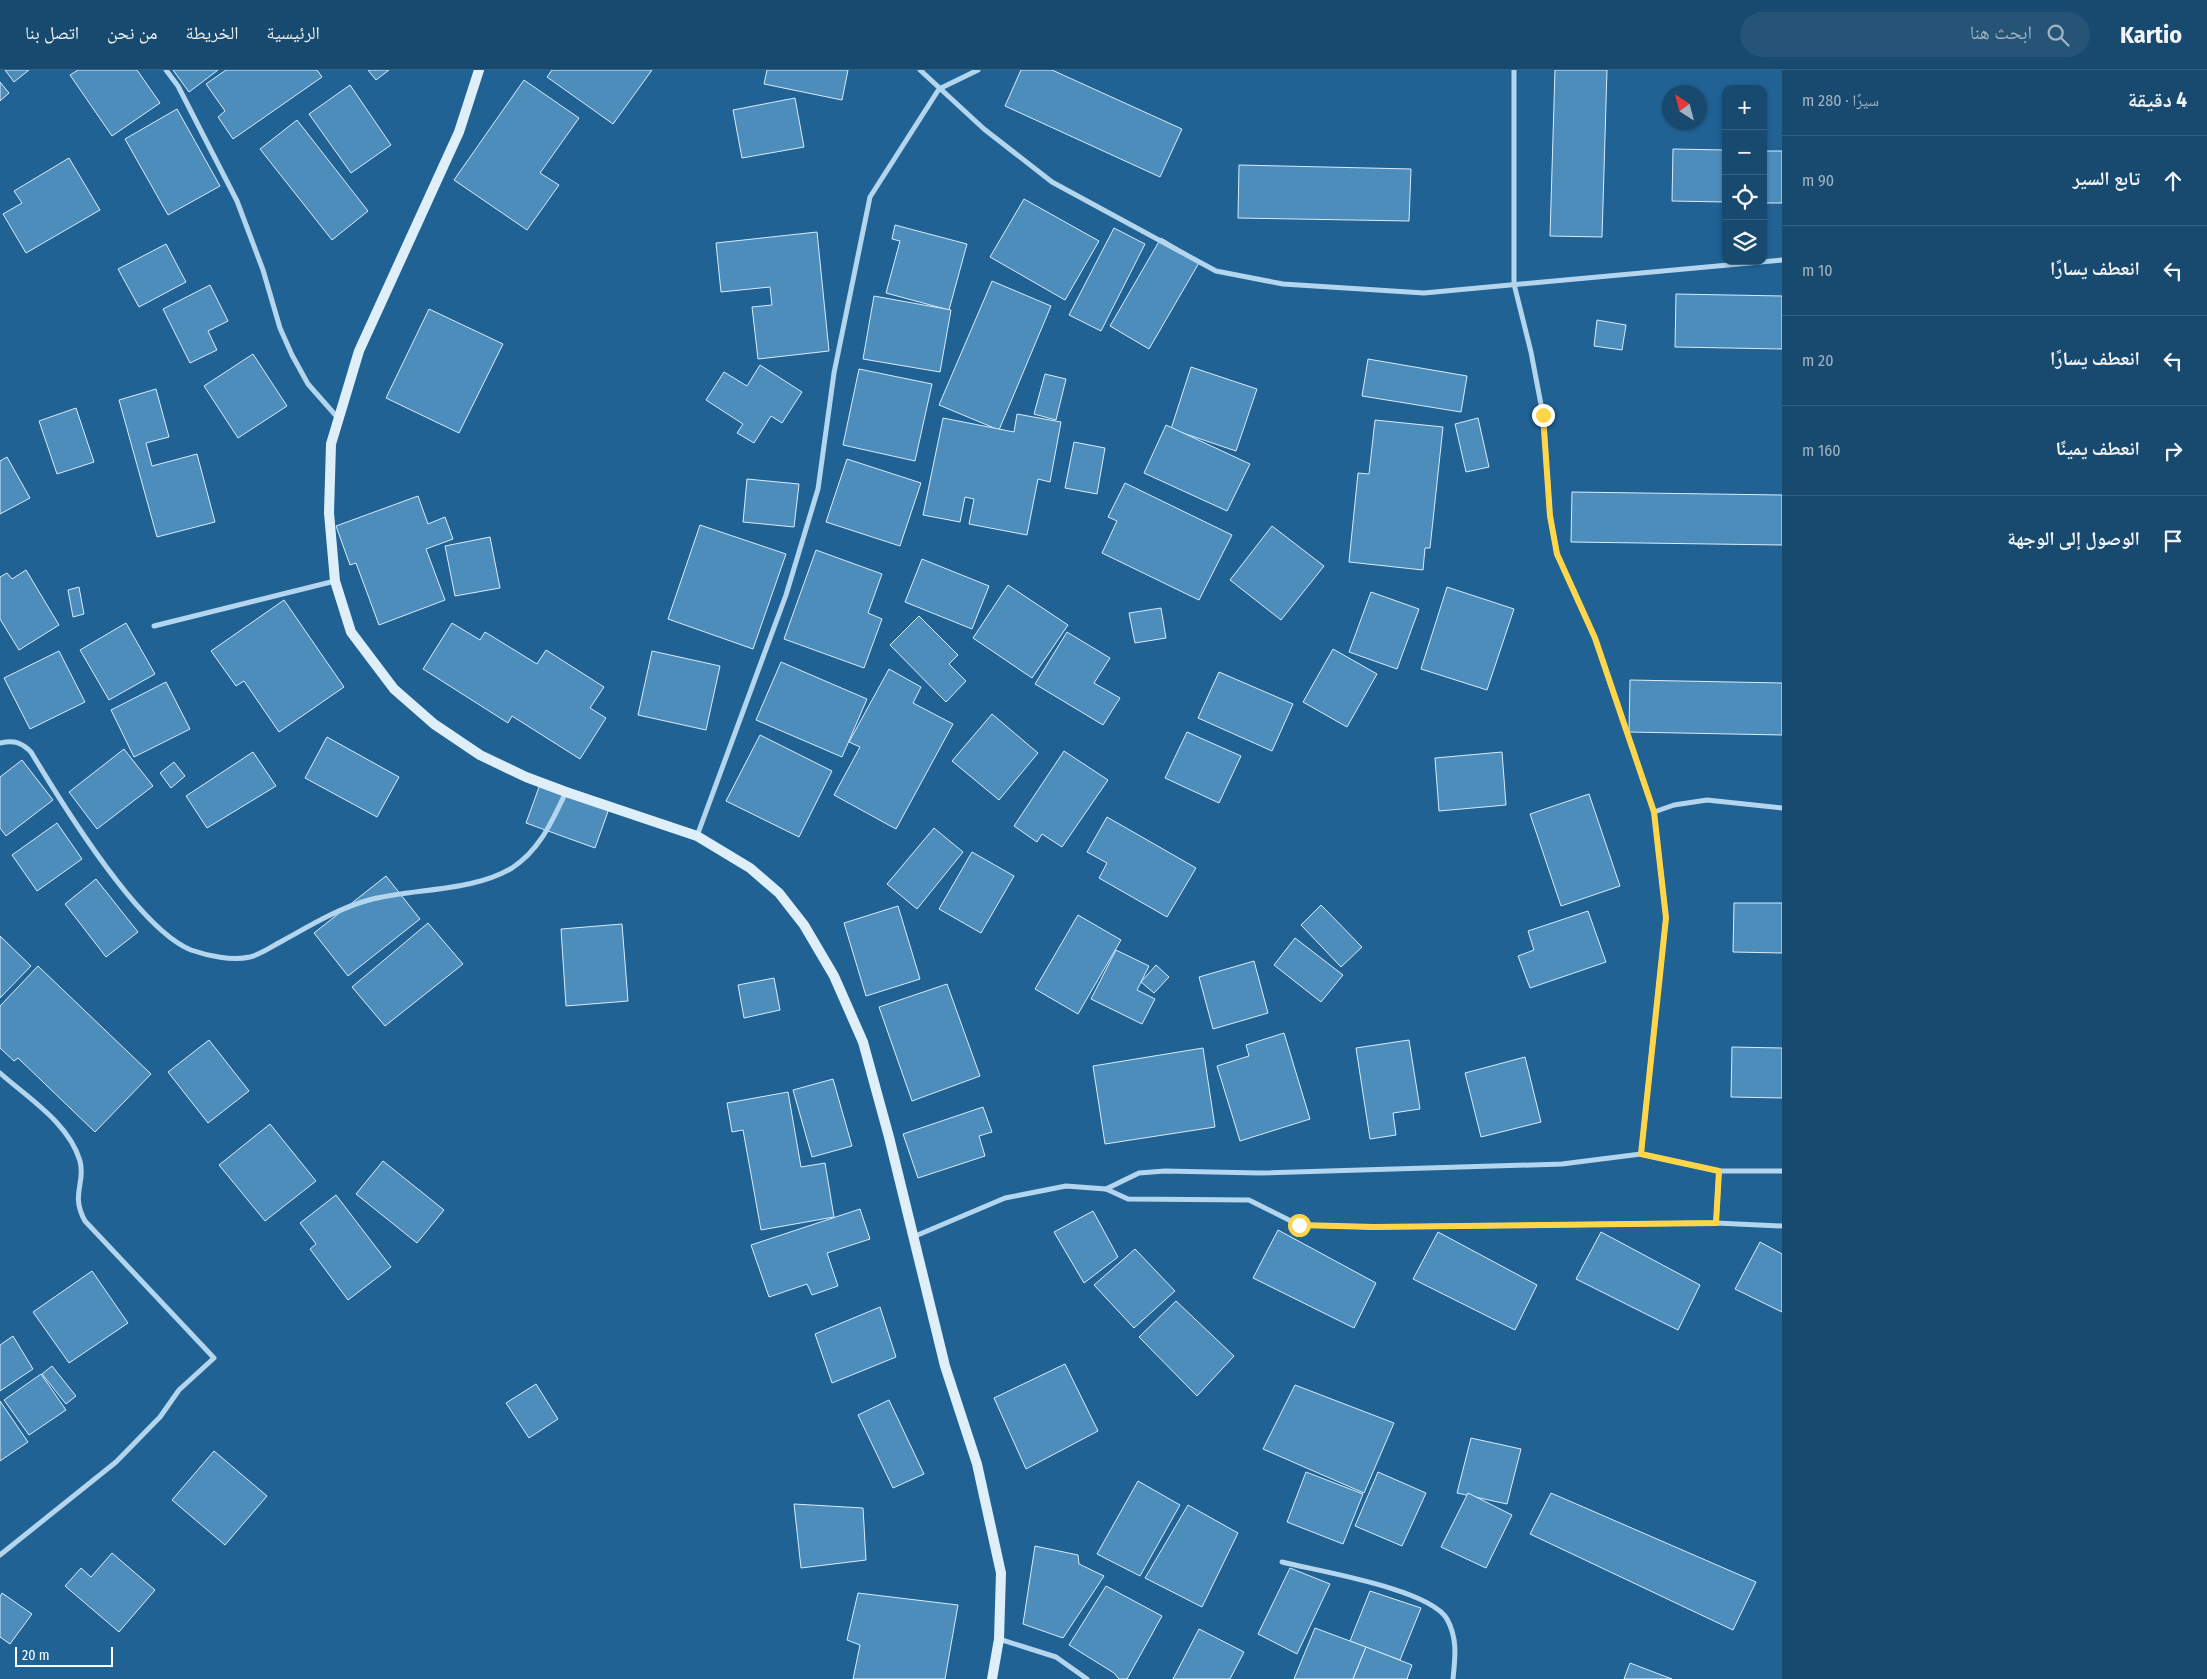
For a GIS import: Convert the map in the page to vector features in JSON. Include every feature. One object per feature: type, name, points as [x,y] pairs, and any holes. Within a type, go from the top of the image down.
[{"type":"street","points":[[166,70],[178,86],[237,202],[263,270],[280,328],[292,355],[308,384],[338,418]]},
{"type":"street","points":[[479,70],[459,132],[359,351],[331,444],[329,513],[335,581],[351,632],[394,689],[434,724],[480,755],[526,777],[696,836],[750,868],[779,894],[804,925],[834,976],[863,1042],[945,1366],[977,1464],[1001,1573],[999,1639],[992,1679]]},
{"type":"street","points":[[920,70],[984,129],[1052,182],[1216,270],[1283,284],[1424,293],[1782,260]]},
{"type":"street","points":[[696,836],[786,595],[818,489],[834,373],[870,197],[939,89],[978,70]]},
{"type":"street","points":[[1514,70],[1514,284],[1531,352],[1543,415],[1550,516],[1557,554],[1595,638],[1654,812],[1666,918],[1641,1154]]},
{"type":"street","points":[[154,626],[335,581]]},
{"type":"street","points":[[0,743],[12,740],[23,744],[31,752],[74,822],[140,908],[166,934],[189,949],[218,957],[250,957],[326,918],[368,900],[417,890],[458,886],[487,879],[511,868],[529,856],[535,848],[546,832],[566,792]]},
{"type":"street","points":[[1654,812],[1674,805],[1707,800],[1782,808]]},
{"type":"street","points":[[0,1073],[40,1107],[64,1133],[76,1152],[80,1163],[77,1205],[85,1221],[214,1358],[179,1390],[160,1417],[116,1462],[0,1554]]},
{"type":"street","points":[[1106,1189],[1139,1173],[1165,1171],[1260,1173],[1562,1164],[1641,1154],[1719,1171],[1782,1171]]},
{"type":"street","points":[[1716,1223],[1719,1171]]},
{"type":"street","points":[[913,1237],[1005,1198],[1066,1186],[1106,1189],[1128,1199],[1249,1200],[1299,1225],[1383,1227],[1716,1223],[1782,1226]]},
{"type":"street","points":[[1282,1562],[1400,1590],[1427,1601],[1446,1617],[1452,1631],[1456,1646],[1453,1679]]},
{"type":"street","points":[[999,1639],[1056,1657],[1087,1679]]},
{"type":"building","points":[[5,70],[29,70],[14,82]]},
{"type":"building","points":[[78,70],[137,70],[160,103],[112,136],[70,75]]},
{"type":"building","points":[[173,70],[218,70],[189,92]]},
{"type":"building","points":[[226,70],[317,70],[322,77],[233,139],[218,117],[225,111],[206,84]]},
{"type":"building","points":[[368,70],[389,70],[376,80]]},
{"type":"building","points":[[552,70],[652,70],[613,124],[547,77]]},
{"type":"building","points":[[767,70],[848,70],[842,100],[764,84]]},
{"type":"building","points":[[1021,70],[1052,70],[1182,129],[1160,177],[1005,106]]},
{"type":"building","points":[[1555,70],[1607,70],[1602,237],[1550,236]]},
{"type":"building","points":[[524,80],[579,118],[540,173],[559,185],[527,230],[454,180]]},
{"type":"building","points":[[0,82],[9,93],[0,101]]},
{"type":"building","points":[[350,85],[391,145],[351,173],[309,114]]},
{"type":"building","points":[[795,98],[804,147],[742,158],[733,110]]},
{"type":"building","points":[[177,109],[220,186],[168,215],[125,139]]},
{"type":"building","points":[[297,120],[368,211],[332,240],[260,149]]},
{"type":"building","points":[[1673,149],[1722,150],[1722,202],[1672,201]]},
{"type":"building","points":[[1767,151],[1782,151],[1782,203],[1767,203]]},
{"type":"building","points":[[69,158],[100,210],[26,253],[3,214],[22,203],[14,191]]},
{"type":"building","points":[[1239,165],[1411,169],[1409,221],[1238,218]]},
{"type":"building","points":[[1024,199],[1099,241],[1065,300],[990,257]]},
{"type":"building","points":[[895,225],[967,244],[949,310],[886,293],[900,241],[892,239]]},
{"type":"building","points":[[1114,228],[1145,244],[1101,331],[1069,315]]},
{"type":"building","points":[[817,232],[829,351],[758,359],[752,307],[772,305],[770,287],[721,292],[716,243]]},
{"type":"building","points":[[1161,238],[1200,261],[1149,349],[1110,326]]},
{"type":"building","points":[[166,244],[186,282],[139,307],[118,269]]},
{"type":"building","points":[[992,281],[1051,306],[999,430],[939,405]]},
{"type":"building","points":[[210,285],[228,321],[208,331],[217,350],[190,363],[163,309]]},
{"type":"building","points":[[1676,294],[1782,296],[1782,349],[1675,347]]},
{"type":"building","points":[[874,296],[951,310],[940,372],[863,359]]},
{"type":"building","points":[[429,309],[503,344],[459,433],[386,398]]},
{"type":"building","points":[[1597,320],[1626,325],[1622,350],[1594,346]]},
{"type":"building","points":[[253,354],[287,406],[238,438],[204,386]]},
{"type":"building","points":[[1368,359],[1467,376],[1461,412],[1362,396]]},
{"type":"building","points":[[760,365],[802,392],[782,423],[771,416],[754,443],[737,433],[743,424],[706,400],[724,372],[747,386]]},
{"type":"building","points":[[1191,367],[1257,389],[1236,451],[1171,429]]},
{"type":"building","points":[[859,369],[932,384],[915,461],[843,445]]},
{"type":"building","points":[[1045,374],[1066,379],[1056,420],[1034,414]]},
{"type":"building","points":[[156,389],[169,437],[146,443],[152,466],[197,454],[215,522],[157,537],[119,400]]},
{"type":"building","points":[[76,408],[94,462],[57,474],[39,421]]},
{"type":"building","points":[[1017,414],[1061,422],[1050,482],[1038,479],[1027,535],[969,524],[974,499],[965,497],[960,522],[923,515],[943,418],[1014,432]]},
{"type":"building","points":[[1478,418],[1489,467],[1466,472],[1455,424]]},
{"type":"building","points":[[1375,420],[1443,427],[1430,548],[1425,548],[1423,570],[1349,562],[1358,473],[1369,474]]},
{"type":"building","points":[[1166,425],[1250,464],[1227,511],[1144,473]]},
{"type":"building","points":[[1074,442],[1105,448],[1097,494],[1065,488]]},
{"type":"building","points":[[7,457],[30,498],[0,514],[0,461]]},
{"type":"building","points":[[847,459],[921,483],[900,546],[826,522]]},
{"type":"building","points":[[747,479],[799,484],[794,527],[743,522]]},
{"type":"building","points":[[1125,483],[1232,535],[1199,600],[1102,553],[1117,521],[1108,517]]},
{"type":"building","points":[[1572,492],[1782,495],[1782,545],[1571,542]]},
{"type":"building","points":[[418,496],[428,524],[445,517],[453,539],[426,549],[445,600],[379,625],[356,563],[350,565],[336,526]]},
{"type":"building","points":[[700,525],[786,554],[753,649],[668,619]]},
{"type":"building","points":[[1272,526],[1324,566],[1281,620],[1230,580]]},
{"type":"building","points":[[490,537],[500,588],[455,596],[445,546]]},
{"type":"building","points":[[816,550],[882,574],[868,613],[882,619],[864,668],[784,639]]},
{"type":"building","points":[[922,559],[989,586],[972,629],[905,602]]},
{"type":"building","points":[[26,570],[59,625],[19,650],[0,619],[0,577],[7,573],[12,579]]},
{"type":"building","points":[[1008,585],[1068,625],[1032,678],[973,638]]},
{"type":"building","points":[[79,587],[84,614],[73,617],[68,590]]},
{"type":"building","points":[[1447,587],[1514,609],[1487,690],[1421,669]]},
{"type":"building","points":[[1371,592],[1419,609],[1397,669],[1349,652]]},
{"type":"building","points":[[284,600],[344,687],[279,732],[244,681],[236,686],[211,651]]},
{"type":"building","points":[[1161,608],[1166,638],[1135,643],[1129,613]]},
{"type":"building","points":[[919,616],[958,655],[949,664],[966,681],[946,702],[890,645]]},
{"type":"building","points":[[126,623],[155,674],[109,700],[80,650]]},
{"type":"building","points":[[452,623],[480,640],[485,632],[537,664],[546,650],[604,687],[590,708],[606,718],[580,759],[512,716],[508,723],[423,669]]},
{"type":"building","points":[[1067,632],[1110,658],[1094,683],[1120,698],[1103,725],[1035,684]]},
{"type":"building","points":[[1333,649],[1377,674],[1347,727],[1303,702]]},
{"type":"building","points":[[59,651],[85,702],[30,729],[4,678]]},
{"type":"building","points":[[652,651],[720,666],[706,730],[638,715]]},
{"type":"building","points":[[781,662],[867,699],[842,757],[756,720]]},
{"type":"building","points":[[889,669],[921,687],[913,703],[953,724],[896,829],[834,795],[860,747],[849,742]]},
{"type":"building","points":[[1219,672],[1293,704],[1272,751],[1198,718]]},
{"type":"building","points":[[1630,680],[1782,683],[1782,735],[1629,732]]},
{"type":"building","points":[[166,682],[190,729],[134,757],[111,710]]},
{"type":"building","points":[[992,714],[1038,753],[999,800],[952,761]]},
{"type":"building","points":[[1187,732],[1241,756],[1219,803],[1165,778]]},
{"type":"building","points":[[760,735],[832,771],[799,837],[726,801]]},
{"type":"building","points":[[327,737],[399,777],[377,817],[305,778]]},
{"type":"building","points":[[124,749],[153,786],[97,829],[69,792]]},
{"type":"building","points":[[1064,751],[1108,780],[1062,847],[1042,834],[1037,842],[1014,826]]},
{"type":"building","points":[[253,752],[276,786],[207,828],[186,796]]},
{"type":"building","points":[[1502,752],[1506,805],[1439,811],[1435,758]]},
{"type":"building","points":[[22,760],[53,800],[6,836],[0,828],[0,777]]},
{"type":"building","points":[[174,762],[185,776],[171,788],[160,773]]},
{"type":"building","points":[[542,779],[611,803],[595,848],[526,823]]},
{"type":"building","points":[[1589,794],[1620,886],[1561,906],[1530,814]]},
{"type":"building","points":[[1107,817],[1196,868],[1167,917],[1099,878],[1107,863],[1087,852]]},
{"type":"building","points":[[57,823],[82,859],[37,891],[12,855]]},
{"type":"building","points":[[934,828],[963,852],[917,909],[887,884]]},
{"type":"building","points":[[972,852],[1014,876],[981,933],[939,909]]},
{"type":"building","points":[[386,876],[420,919],[348,976],[314,933]]},
{"type":"building","points":[[96,879],[138,932],[106,957],[65,904]]},
{"type":"building","points":[[1734,903],[1782,903],[1782,953],[1733,952]]},
{"type":"building","points":[[1321,905],[1362,947],[1341,967],[1301,925]]},
{"type":"building","points":[[898,906],[920,979],[866,996],[844,923]]},
{"type":"building","points":[[1588,911],[1606,962],[1530,988],[1518,956],[1534,950],[1528,931]]},
{"type":"building","points":[[1078,915],[1121,940],[1078,1014],[1035,989]]},
{"type":"building","points":[[428,923],[463,964],[385,1026],[352,987]]},
{"type":"building","points":[[622,924],[628,1001],[566,1006],[561,929]]},
{"type":"building","points":[[0,936],[31,966],[0,998]]},
{"type":"building","points":[[1295,938],[1343,975],[1321,1002],[1274,965]]},
{"type":"building","points":[[1116,950],[1149,966],[1137,990],[1155,999],[1142,1024],[1091,999]]},
{"type":"building","points":[[1254,961],[1268,1013],[1213,1029],[1199,977]]},
{"type":"building","points":[[1156,965],[1169,977],[1154,993],[1141,982]]},
{"type":"building","points":[[38,966],[151,1074],[95,1132],[18,1058],[14,1061],[0,1048],[0,1006]]},
{"type":"building","points":[[774,978],[780,1010],[744,1018],[738,985]]},
{"type":"building","points":[[947,984],[980,1076],[912,1101],[879,1007]]},
{"type":"building","points":[[1284,1033],[1310,1119],[1240,1141],[1217,1066],[1249,1056],[1246,1045]]},
{"type":"building","points":[[209,1040],[249,1091],[208,1123],[168,1072]]},
{"type":"building","points":[[1409,1040],[1420,1109],[1393,1113],[1396,1135],[1370,1139],[1356,1048]]},
{"type":"building","points":[[1732,1047],[1782,1048],[1782,1098],[1731,1097]]},
{"type":"building","points":[[1203,1048],[1215,1127],[1105,1144],[1093,1066]]},
{"type":"building","points":[[1525,1057],[1541,1122],[1481,1137],[1465,1073]]},
{"type":"building","points":[[833,1079],[852,1146],[812,1157],[793,1090]]},
{"type":"building","points":[[788,1092],[801,1167],[825,1163],[834,1217],[761,1230],[743,1130],[732,1132],[727,1103]]},
{"type":"building","points":[[983,1107],[992,1132],[979,1136],[985,1156],[918,1178],[903,1134]]},
{"type":"building","points":[[270,1124],[316,1181],[265,1221],[219,1165]]},
{"type":"building","points":[[383,1161],[444,1210],[417,1243],[356,1194]]},
{"type":"building","points":[[336,1195],[391,1267],[348,1300],[310,1249],[316,1244],[300,1223]]},
{"type":"building","points":[[860,1209],[870,1239],[827,1253],[838,1286],[812,1295],[807,1284],[769,1297],[751,1245]]},
{"type":"building","points":[[1093,1211],[1118,1257],[1084,1283],[1054,1232]]},
{"type":"building","points":[[1278,1230],[1376,1283],[1354,1328],[1253,1278]]},
{"type":"building","points":[[1438,1232],[1537,1285],[1515,1330],[1413,1279]]},
{"type":"building","points":[[1601,1232],[1700,1285],[1678,1330],[1576,1279]]},
{"type":"building","points":[[1760,1242],[1782,1254],[1782,1312],[1735,1289]]},
{"type":"building","points":[[1135,1249],[1175,1291],[1134,1328],[1094,1285]]},
{"type":"building","points":[[92,1271],[128,1323],[69,1363],[33,1312]]},
{"type":"building","points":[[1176,1301],[1234,1356],[1197,1396],[1139,1337]]},
{"type":"building","points":[[880,1307],[896,1357],[832,1383],[815,1334]]},
{"type":"building","points":[[13,1336],[33,1369],[0,1391],[0,1345]]},
{"type":"building","points":[[1065,1364],[1098,1431],[1026,1469],[994,1398]]},
{"type":"building","points":[[52,1366],[76,1396],[66,1404],[42,1374]]},
{"type":"building","points":[[41,1374],[66,1410],[29,1435],[4,1400]]},
{"type":"building","points":[[536,1384],[558,1419],[529,1438],[506,1403]]},
{"type":"building","points":[[1295,1385],[1394,1423],[1364,1493],[1263,1449]]},
{"type":"building","points":[[889,1400],[924,1474],[893,1488],[858,1415]]},
{"type":"building","points":[[0,1401],[28,1442],[0,1461]]},
{"type":"building","points":[[1471,1438],[1521,1449],[1507,1504],[1457,1493]]},
{"type":"building","points":[[214,1451],[267,1496],[225,1545],[172,1500]]},
{"type":"building","points":[[1306,1472],[1363,1494],[1343,1544],[1287,1522]]},
{"type":"building","points":[[1378,1472],[1426,1493],[1402,1546],[1355,1526]]},
{"type":"building","points":[[1138,1481],[1180,1505],[1140,1576],[1097,1554]]},
{"type":"building","points":[[1468,1493],[1512,1515],[1486,1568],[1441,1547]]},
{"type":"building","points":[[1551,1493],[1756,1582],[1733,1630],[1530,1534]]},
{"type":"building","points":[[794,1504],[863,1508],[866,1560],[801,1568]]},
{"type":"building","points":[[1188,1505],[1238,1533],[1202,1607],[1145,1578]]},
{"type":"building","points":[[1035,1546],[1078,1555],[1079,1564],[1104,1576],[1063,1638],[1023,1624]]},
{"type":"building","points":[[112,1553],[155,1590],[119,1632],[65,1586],[81,1568],[91,1577]]},
{"type":"building","points":[[1290,1568],[1330,1584],[1297,1654],[1258,1634]]},
{"type":"building","points":[[1106,1586],[1162,1616],[1127,1679],[1119,1679],[1114,1673],[1069,1645]]},
{"type":"building","points":[[1370,1591],[1421,1608],[1400,1660],[1350,1641]]},
{"type":"building","points":[[2,1593],[32,1614],[10,1644],[0,1637],[0,1597]]},
{"type":"building","points":[[858,1593],[958,1605],[945,1679],[853,1679],[860,1645],[847,1640]]},
{"type":"building","points":[[1315,1628],[1366,1647],[1353,1679],[1294,1679]]},
{"type":"building","points":[[1199,1629],[1244,1652],[1230,1679],[1173,1679]]},
{"type":"building","points":[[1366,1647],[1412,1665],[1407,1679],[1353,1679]]},
{"type":"building","points":[[1630,1663],[1672,1679],[1624,1679]]},
{"type":"route","points":[[1299,1225],[1374,1227],[1716,1223],[1719,1171],[1641,1154],[1666,918],[1654,812],[1595,638],[1557,554],[1550,516],[1543,415]]}]
